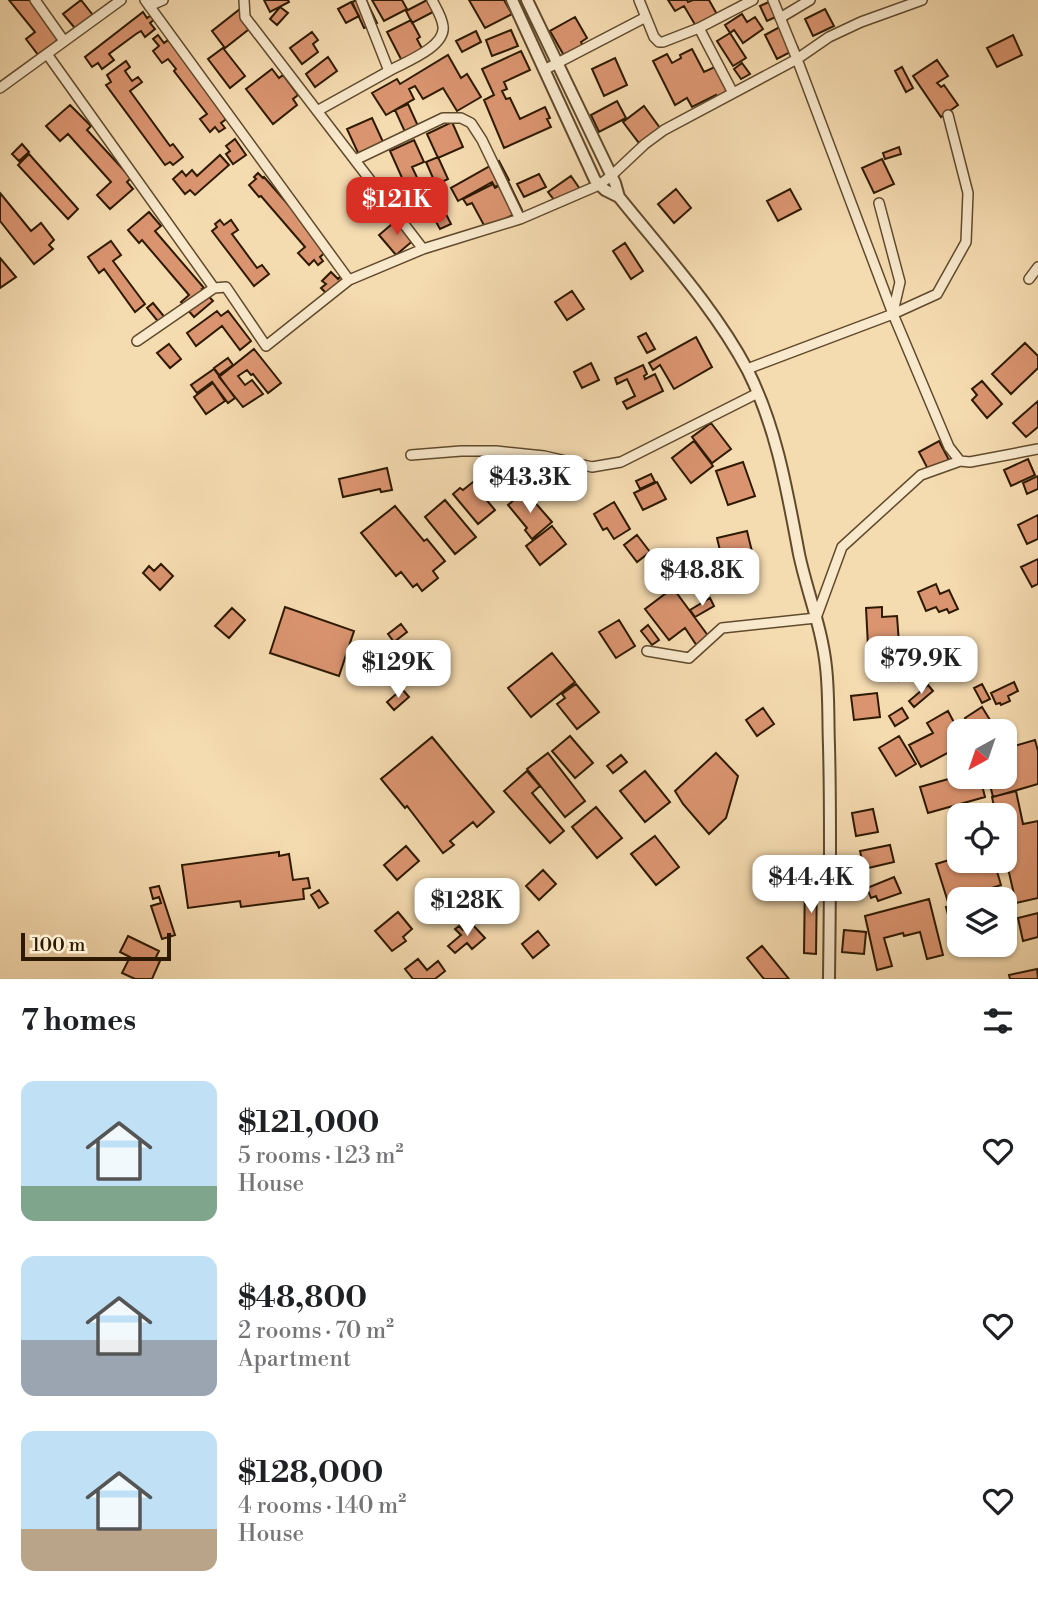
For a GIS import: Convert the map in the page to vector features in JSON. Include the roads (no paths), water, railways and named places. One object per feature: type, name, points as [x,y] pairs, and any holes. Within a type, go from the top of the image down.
[{"type":"street","points":[[35,0],[64,41]]},
{"type":"street","points":[[0,88],[121,0]]},
{"type":"street","points":[[163,0],[147,3],[349,280]]},
{"type":"street","points":[[244,0],[245,17],[423,249]]},
{"type":"street","points":[[361,0],[389,71]]},
{"type":"street","points":[[317,111],[438,43],[443,34],[443,23],[432,0]]},
{"type":"street","points":[[512,0],[592,174],[599,185],[619,197]]},
{"type":"street","points":[[527,0],[619,197],[707,305],[734,347],[758,393],[776,443],[803,573],[824,652],[831,815],[829,979]]},
{"type":"street","points":[[639,0],[653,37],[659,42],[699,28],[753,0]]},
{"type":"street","points":[[773,0],[893,314],[949,447],[960,461]]},
{"type":"street","points":[[780,18],[810,0]]},
{"type":"street","points":[[137,341],[214,288],[226,287],[266,346],[349,280],[423,249],[520,219],[599,185],[664,130],[797,60],[830,37],[922,0]]},
{"type":"street","points":[[544,70],[646,17]]},
{"type":"street","points":[[699,28],[733,93]]},
{"type":"street","points":[[47,54],[214,288]]},
{"type":"street","points":[[747,369],[893,314],[937,294],[966,242],[968,193],[948,115]]},
{"type":"street","points":[[355,160],[443,118],[461,118],[471,123],[482,140],[520,219]]},
{"type":"street","points":[[879,203],[900,282],[893,314]]},
{"type":"street","points":[[1029,279],[1038,267]]},
{"type":"street","points":[[411,455],[496,451],[544,456],[592,467],[621,462],[758,393]]},
{"type":"street","points":[[816,618],[842,547],[920,475],[960,461],[970,462],[1038,449]]},
{"type":"street","points":[[647,651],[689,658],[722,628],[816,618]]}]
